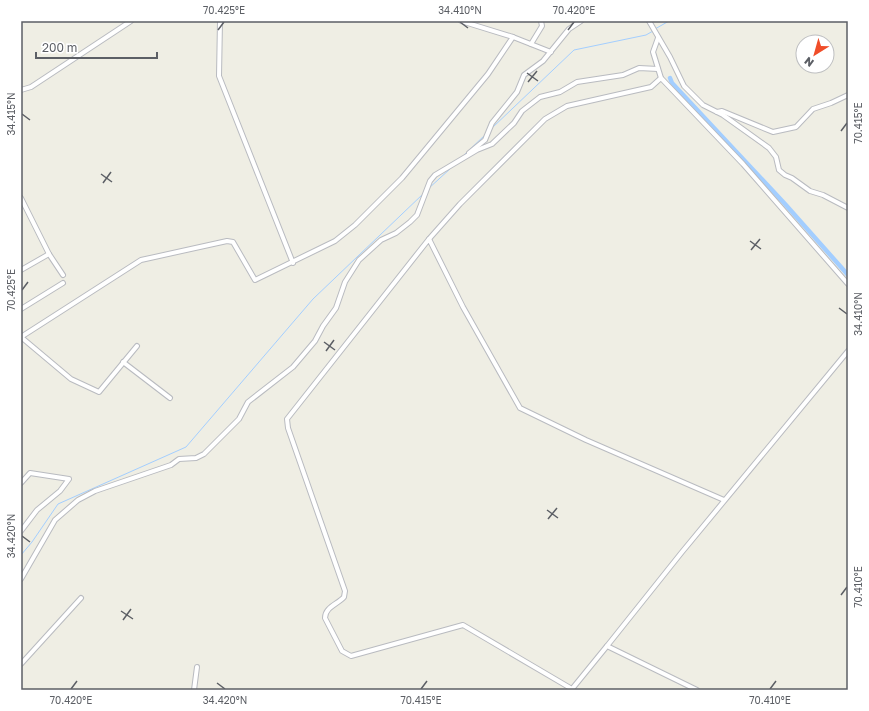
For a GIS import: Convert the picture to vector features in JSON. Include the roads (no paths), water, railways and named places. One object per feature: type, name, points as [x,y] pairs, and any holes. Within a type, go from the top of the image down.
[{"type":"street","points":[[21,90],[31,87],[131,21]]},
{"type":"street","points":[[220,21],[219,76],[293,263]]},
{"type":"street","points":[[461,21],[513,37],[551,52]]},
{"type":"street","points":[[531,44],[542,26],[541,21]]},
{"type":"street","points":[[465,158],[484,140],[492,123],[517,92],[524,76],[551,52],[569,29],[581,21]]},
{"type":"street","points":[[649,21],[670,57],[684,86],[703,105],[717,112],[737,127],[751,134],[769,148],[776,156],[779,170],[785,176],[792,178],[810,191],[823,195],[848,208]]},
{"type":"street","points":[[137,346],[99,392],[71,379],[21,337],[141,260],[227,241],[233,242],[255,280],[293,263],[335,241],[355,225],[402,178],[488,74],[513,37]]},
{"type":"street","points":[[658,38],[653,52],[661,78],[748,169],[848,284]]},
{"type":"street","points":[[21,579],[55,520],[78,500],[95,491],[171,465],[179,459],[196,458],[204,454],[219,441],[239,419],[248,402],[293,367],[315,341],[323,326],[336,308],[345,282],[359,260],[381,240],[396,234],[417,215],[430,181],[436,175],[492,144],[514,123],[522,111],[540,97],[560,92],[577,82],[623,75],[639,68],[658,69]]},
{"type":"street","points":[[661,78],[650,87],[567,106],[545,119],[460,204],[430,239],[287,419],[288,428],[345,590],[344,597],[325,614],[326,624],[342,651],[351,656],[463,625],[572,689],[724,500],[848,351]]},
{"type":"street","points":[[717,112],[722,111],[773,132],[796,127],[813,109],[831,103],[848,94]]},
{"type":"street","points":[[21,198],[50,254],[63,275]]},
{"type":"street","points":[[430,239],[463,307],[520,408],[586,440],[724,500]]},
{"type":"street","points":[[21,270],[50,254]]},
{"type":"street","points":[[21,309],[63,283]]},
{"type":"street","points":[[124,362],[170,398]]},
{"type":"street","points":[[21,483],[30,473],[69,479],[60,491],[37,510],[21,531]]},
{"type":"street","points":[[21,664],[81,598]]},
{"type":"street","points":[[607,646],[697,690]]},
{"type":"street","points":[[194,690],[197,667]]},
{"type":"waterway","points":[[655,29],[669,21]]},
{"type":"waterway","points":[[492,128],[574,50],[646,35],[653,31]]},
{"type":"waterway","points":[[670,78],[672,83],[785,204],[848,275]]},
{"type":"waterway","points":[[463,156],[485,135]]},
{"type":"waterway","points":[[428,189],[451,168]]},
{"type":"waterway","points":[[21,555],[32,542],[58,504],[186,447],[313,299],[423,194]]}]
